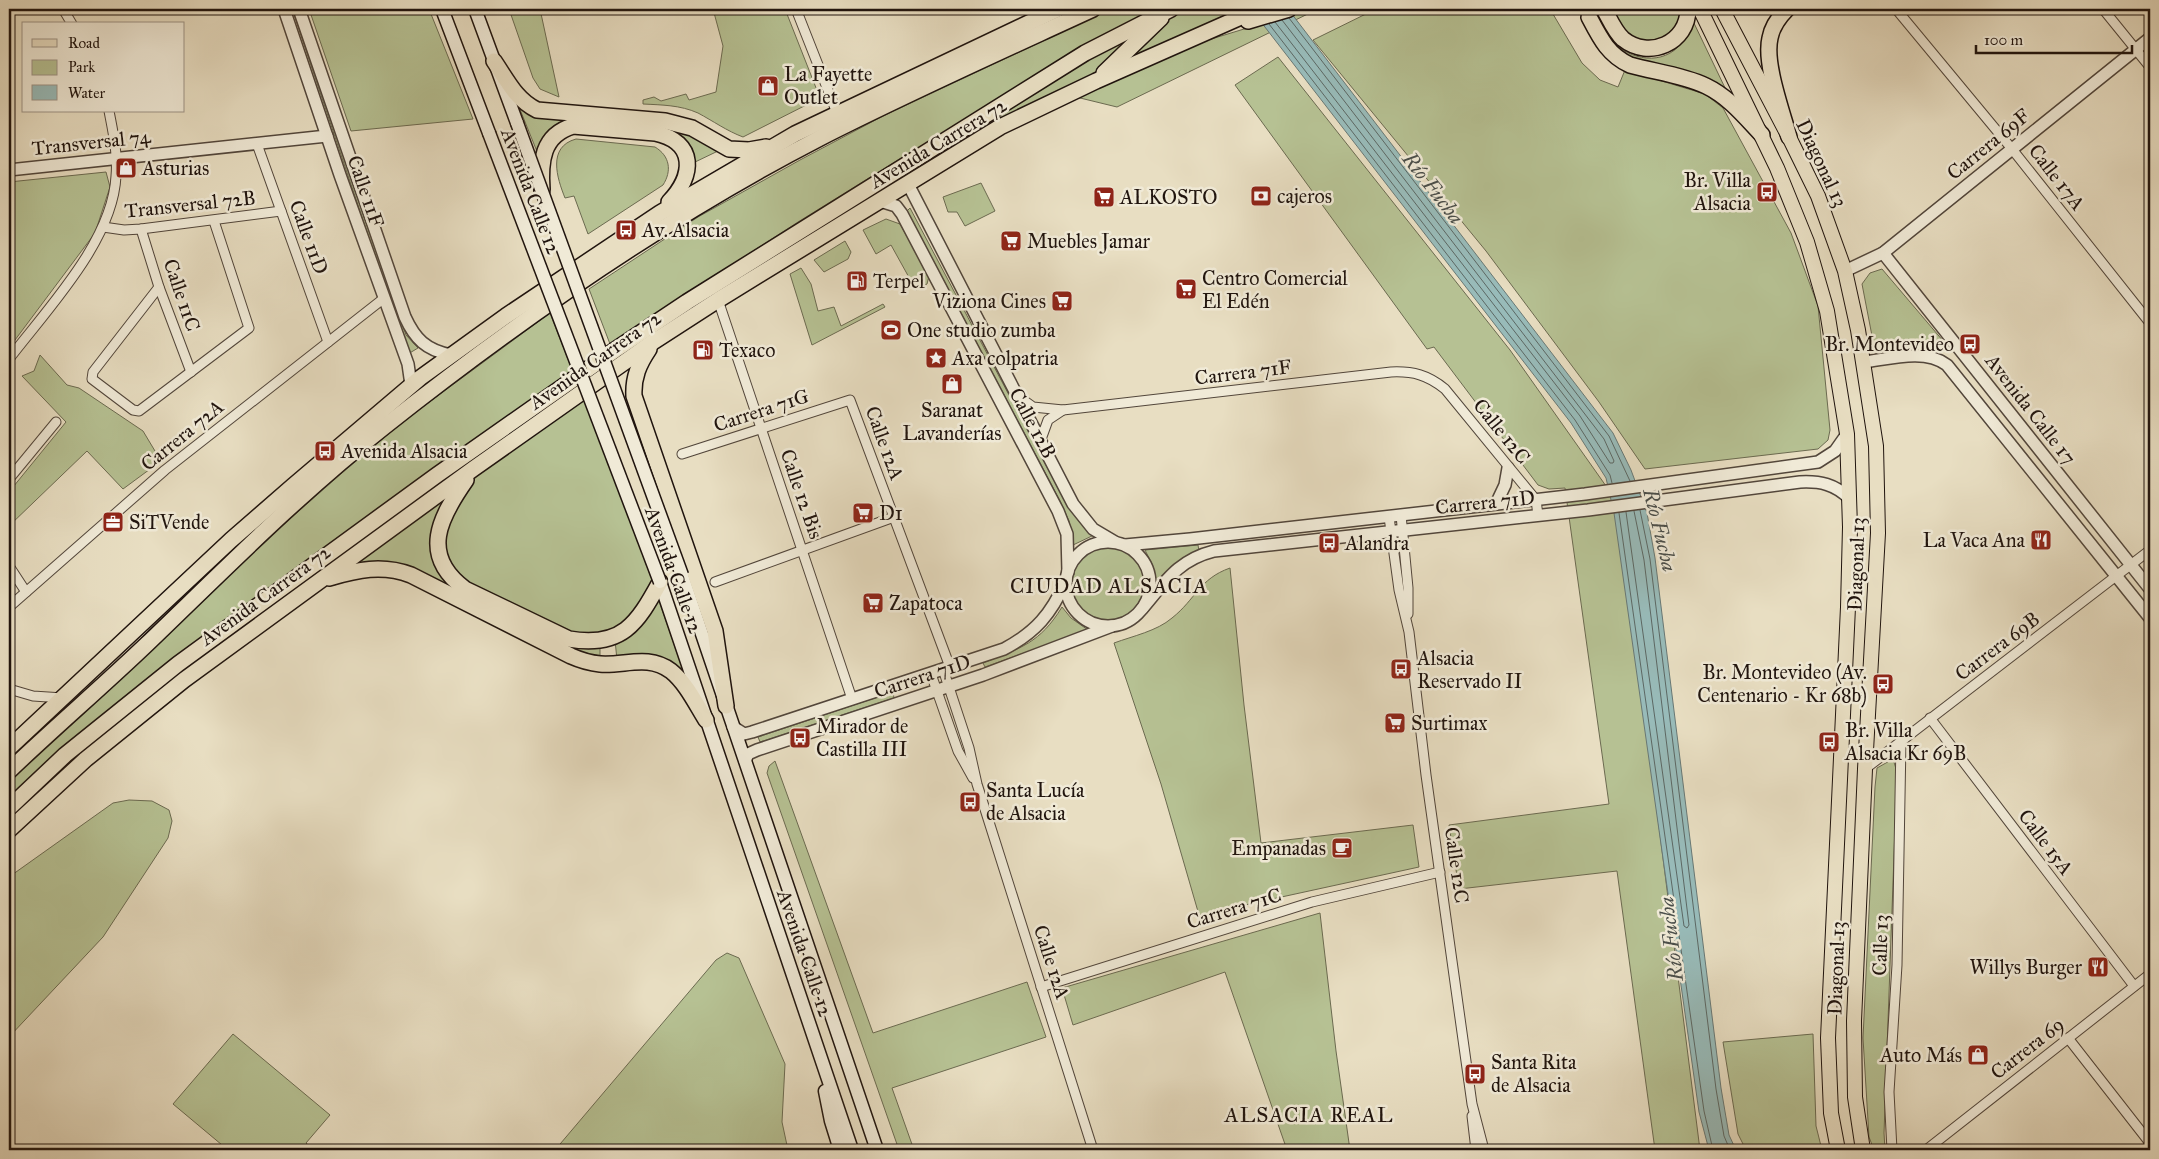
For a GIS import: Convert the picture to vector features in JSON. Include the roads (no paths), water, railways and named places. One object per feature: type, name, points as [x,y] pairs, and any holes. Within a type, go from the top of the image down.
[{"type":"highway","points":[[9,748],[231,540],[411,385],[451,355],[624,236],[754,157],[837,113],[1058,9]]},
{"type":"highway","points":[[1096,81],[1171,9]]},
{"type":"highway","name":"Avenida Carrera 72","points":[[9,808],[65,755],[178,664],[614,350],[1085,53],[1171,9]]},
{"type":"highway","name":"Avenida Carrera 72","points":[[9,830],[86,759],[184,680],[473,469],[653,342],[1000,127],[1096,81],[1202,34],[1232,24],[1259,9]]},
{"type":"highway","points":[[1232,24],[1289,9]]},
{"type":"highway","points":[[1604,9],[1623,38],[1634,45],[1650,48],[1668,44],[1678,38],[1685,26],[1688,9]]},
{"type":"highway","points":[[1787,9],[1778,18],[1773,29],[1769,50],[1770,65],[1789,137]]},
{"type":"highway","name":"Avenida Carrera 72","points":[[9,772],[222,570],[340,464],[447,378],[594,274],[710,201],[803,147],[1088,10]]},
{"type":"highway","points":[[1589,17],[1601,41],[1621,61],[1708,86],[1739,110],[1762,135]]},
{"type":"highway","points":[[494,61],[517,96],[537,110],[681,124],[700,132],[723,147],[737,150],[758,149],[795,134]]},
{"type":"highway","points":[[883,91],[925,88]]},
{"type":"highway","points":[[542,191],[541,172],[543,159],[553,136],[562,129],[573,126],[655,133],[668,136],[677,142],[685,152],[688,163],[687,176],[681,190],[660,213]]},
{"type":"highway","points":[[754,157],[803,147]]},
{"type":"highway","points":[[594,274],[624,236]]},
{"type":"highway","points":[[653,342],[638,367],[634,378],[634,396],[713,623],[718,642],[726,706]]},
{"type":"highway","points":[[483,443],[524,434]]},
{"type":"highway","points":[[473,469],[443,515],[438,541],[439,554],[444,567],[456,582],[465,589],[569,639],[586,642],[612,637],[626,630],[638,619],[660,582]]},
{"type":"highway","points":[[318,582],[364,569],[401,571],[570,656],[601,664],[645,660],[658,663],[671,671],[682,683],[706,720]]},
{"type":"highway","points":[[27,812],[38,779]]},
{"type":"main road","name":"Avenida Calle 12","points":[[442,9],[660,582],[852,1150]]},
{"type":"main road","name":"Avenida Calle 12","points":[[475,9],[682,575],[877,1150]]},
{"type":"main road","name":"Diagonal 13","points":[[1700,9],[1762,135],[1802,227],[1820,280],[1833,338],[1847,434],[1850,499],[1848,607],[1828,1038],[1831,1113],[1838,1150]]},
{"type":"main road","name":"Diagonal 13","points":[[1722,9],[1818,196],[1845,271],[1864,362],[1876,446],[1878,525],[1865,769],[1854,1049],[1855,1097],[1864,1150]]},
{"type":"main road","points":[[819,1052],[831,1121],[840,1150]]},
{"type":"street","points":[[63,9],[71,22]]},
{"type":"street","name":"Calle 11F","points":[[284,9],[383,299],[408,364],[411,385]]},
{"type":"street","name":"Calle 11F","points":[[299,9],[404,317],[414,335],[423,345],[437,352],[451,355]]},
{"type":"street","points":[[796,9],[837,113]]},
{"type":"street","name":"Calle 17A","points":[[1896,9],[2012,149],[2150,323]]},
{"type":"street","points":[[2103,9],[2150,68]]},
{"type":"street","name":"Carrera 69F","points":[[1845,271],[1883,253],[2150,38]]},
{"type":"street","points":[[9,359],[86,259],[103,227],[115,187],[116,159],[109,112]]},
{"type":"street","name":"Transversal 74","points":[[9,170],[327,136]]},
{"type":"street","name":"Calle 11D","points":[[257,144],[328,342]]},
{"type":"street","name":"Calle 12B","points":[[908,184],[1073,504],[1093,529],[1120,544]]},
{"type":"street","name":"Calle 12B","points":[[880,201],[896,206],[902,214],[1058,511],[1066,534],[1067,577]]},
{"type":"street","name":"Transversal 72B","points":[[103,227],[124,230],[141,229],[281,211]]},
{"type":"street","points":[[159,287],[93,372],[92,379],[133,410],[139,411],[248,328],[214,221]]},
{"type":"street","name":"Calle 11C","points":[[141,229],[159,287],[191,372]]},
{"type":"street","name":"Avenida Calle 17","points":[[1883,253],[2150,590]]},
{"type":"street","name":"Carrera 72A","points":[[9,607],[164,470],[383,299]]},
{"type":"street","name":"Calle 12 Bis","points":[[718,300],[852,699]]},
{"type":"street","name":"Avenida Calle 17","points":[[1864,362],[1918,356],[1931,357],[1947,365],[2150,618]]},
{"type":"street","name":"Carrera 71F","points":[[1016,395],[1034,407],[1063,410],[1391,372],[1427,376]]},
{"type":"street","name":"Calle 12C","points":[[1427,376],[1445,389],[1536,500]]},
{"type":"street","name":"Carrera 71G","points":[[682,454],[850,400]]},
{"type":"street","name":"Calle 12A","points":[[850,400],[894,517],[946,668],[949,687],[969,748],[977,784],[1093,1150]]},
{"type":"street","points":[[1040,442],[1048,420],[1063,410]]},
{"type":"street","points":[[9,479],[56,422]]},
{"type":"street","name":"Carrera 71D","points":[[1120,544],[1536,500],[1818,462],[1834,451],[1847,434]]},
{"type":"street","points":[[1496,504],[1505,485],[1508,468]]},
{"type":"street","name":"Carrera 71D","points":[[1142,609],[1173,573],[1188,560],[1214,551],[1538,516],[1814,482],[1834,486],[1850,499]]},
{"type":"street","points":[[1536,500],[1538,516]]},
{"type":"street","name":"Calle 12C","points":[[1395,516],[1399,590],[1408,632],[1472,1104],[1484,1150]]},
{"type":"street","points":[[715,582],[894,517]]},
{"type":"street","points":[[1105,542],[1120,544],[1143,559],[1149,573],[1151,588],[1142,609],[1126,622],[1112,626],[1088,621],[1076,611],[1068,597],[1067,577],[1072,563],[1085,548],[1105,542]]},
{"type":"street","name":"Carrera 69B","points":[[1865,769],[2150,550]]},
{"type":"street","points":[[9,566],[26,592]]},
{"type":"street","name":"Carrera 71D","points":[[733,727],[744,734],[752,732],[1004,649],[1027,636],[1045,618],[1067,577]]},
{"type":"street","name":"Carrera 71D","points":[[745,761],[748,754],[756,750],[949,687],[1015,664],[1112,626]]},
{"type":"street","name":"Calle 12A","points":[[931,674],[958,751],[977,784]]},
{"type":"street","points":[[9,689],[33,696],[63,698]]},
{"type":"street","name":"Calle 15A","points":[[1930,718],[2134,986]]},
{"type":"street","name":"Calle 13","points":[[1892,1150],[1889,1092],[1897,965],[1901,741]]},
{"type":"street","name":"Carrera 71C","points":[[1041,987],[1312,902],[1440,872]]},
{"type":"street","name":"Carrera 69","points":[[1926,1150],[2150,974]]},
{"type":"street","points":[[2068,1038],[2150,1143]]},
{"type":"street","name":"Calle 12C","points":[[1472,1104],[1472,1132],[1476,1150]]},
{"type":"water","points":[[1251,9],[1288,9],[1613,433],[1631,470],[1647,513],[1655,558],[1721,1088],[1729,1135],[1736,1150],[1709,1150],[1699,1112],[1614,513],[1606,478],[1571,423]]},
{"type":"place","name":"La Fayette Outlet","points":[[768,86]]},
{"type":"place","name":"Asturias","points":[[126,168]]},
{"type":"place","name":"Br. Villa Alsacia","points":[[1767,192]]},
{"type":"place","name":"cajeros","points":[[1261,196]]},
{"type":"place","name":"ALKOSTO","points":[[1104,197]]},
{"type":"place","name":"Av. Alsacia","points":[[626,230]]},
{"type":"place","name":"Muebles Jamar","points":[[1011,241]]},
{"type":"place","name":"Terpel","points":[[857,281]]},
{"type":"place","name":"Centro Comercial El Edén","points":[[1186,289]]},
{"type":"place","name":"Viziona Cines","points":[[1062,301]]},
{"type":"place","name":"One studio zumba","points":[[891,330]]},
{"type":"place","name":"Br. Montevideo","points":[[1970,344]]},
{"type":"place","name":"Texaco","points":[[703,350]]},
{"type":"place","name":"Axa colpatria","points":[[936,358]]},
{"type":"place","name":"Saranat Lavanderías","points":[[952,384]]},
{"type":"place","name":"Avenida Alsacia","points":[[325,451]]},
{"type":"place","name":"D1","points":[[863,513]]},
{"type":"place","name":"SiTVende","points":[[113,522]]},
{"type":"place","name":"La Vaca Ana","points":[[2041,540]]},
{"type":"place","name":"Alandra","points":[[1329,543]]},
{"type":"place","name":"Zapatoca","points":[[873,603]]},
{"type":"place","name":"Alsacia Reservado II","points":[[1401,669]]},
{"type":"place","name":"Br. Montevideo (Av. Centenario - Kr 68b)","points":[[1883,684]]},
{"type":"place","name":"Surtimax","points":[[1395,723]]},
{"type":"place","name":"Mirador de Castilla III","points":[[800,738]]},
{"type":"place","name":"Br. Villa Alsacia Kr 69B","points":[[1829,742]]},
{"type":"place","name":"Santa Lucía de Alsacia","points":[[970,802]]},
{"type":"place","name":"Empanadas","points":[[1342,848]]},
{"type":"place","name":"Willys Burger","points":[[2098,967]]},
{"type":"place","name":"Auto Más","points":[[1978,1055]]},
{"type":"place","name":"Santa Rita de Alsacia","points":[[1475,1074]]},
{"type":"district","name":"CIUDAD ALSACIA","points":[[1109,586]]},
{"type":"district","name":"ALSACIA REAL","points":[[1309,1115]]},
{"type":"water label","name":"Río Fucha","points":[[1433,188]]},
{"type":"water label","name":"Río Fucha","points":[[1660,530]]},
{"type":"water label","name":"Río Fucha","points":[[1671,939]]}]
